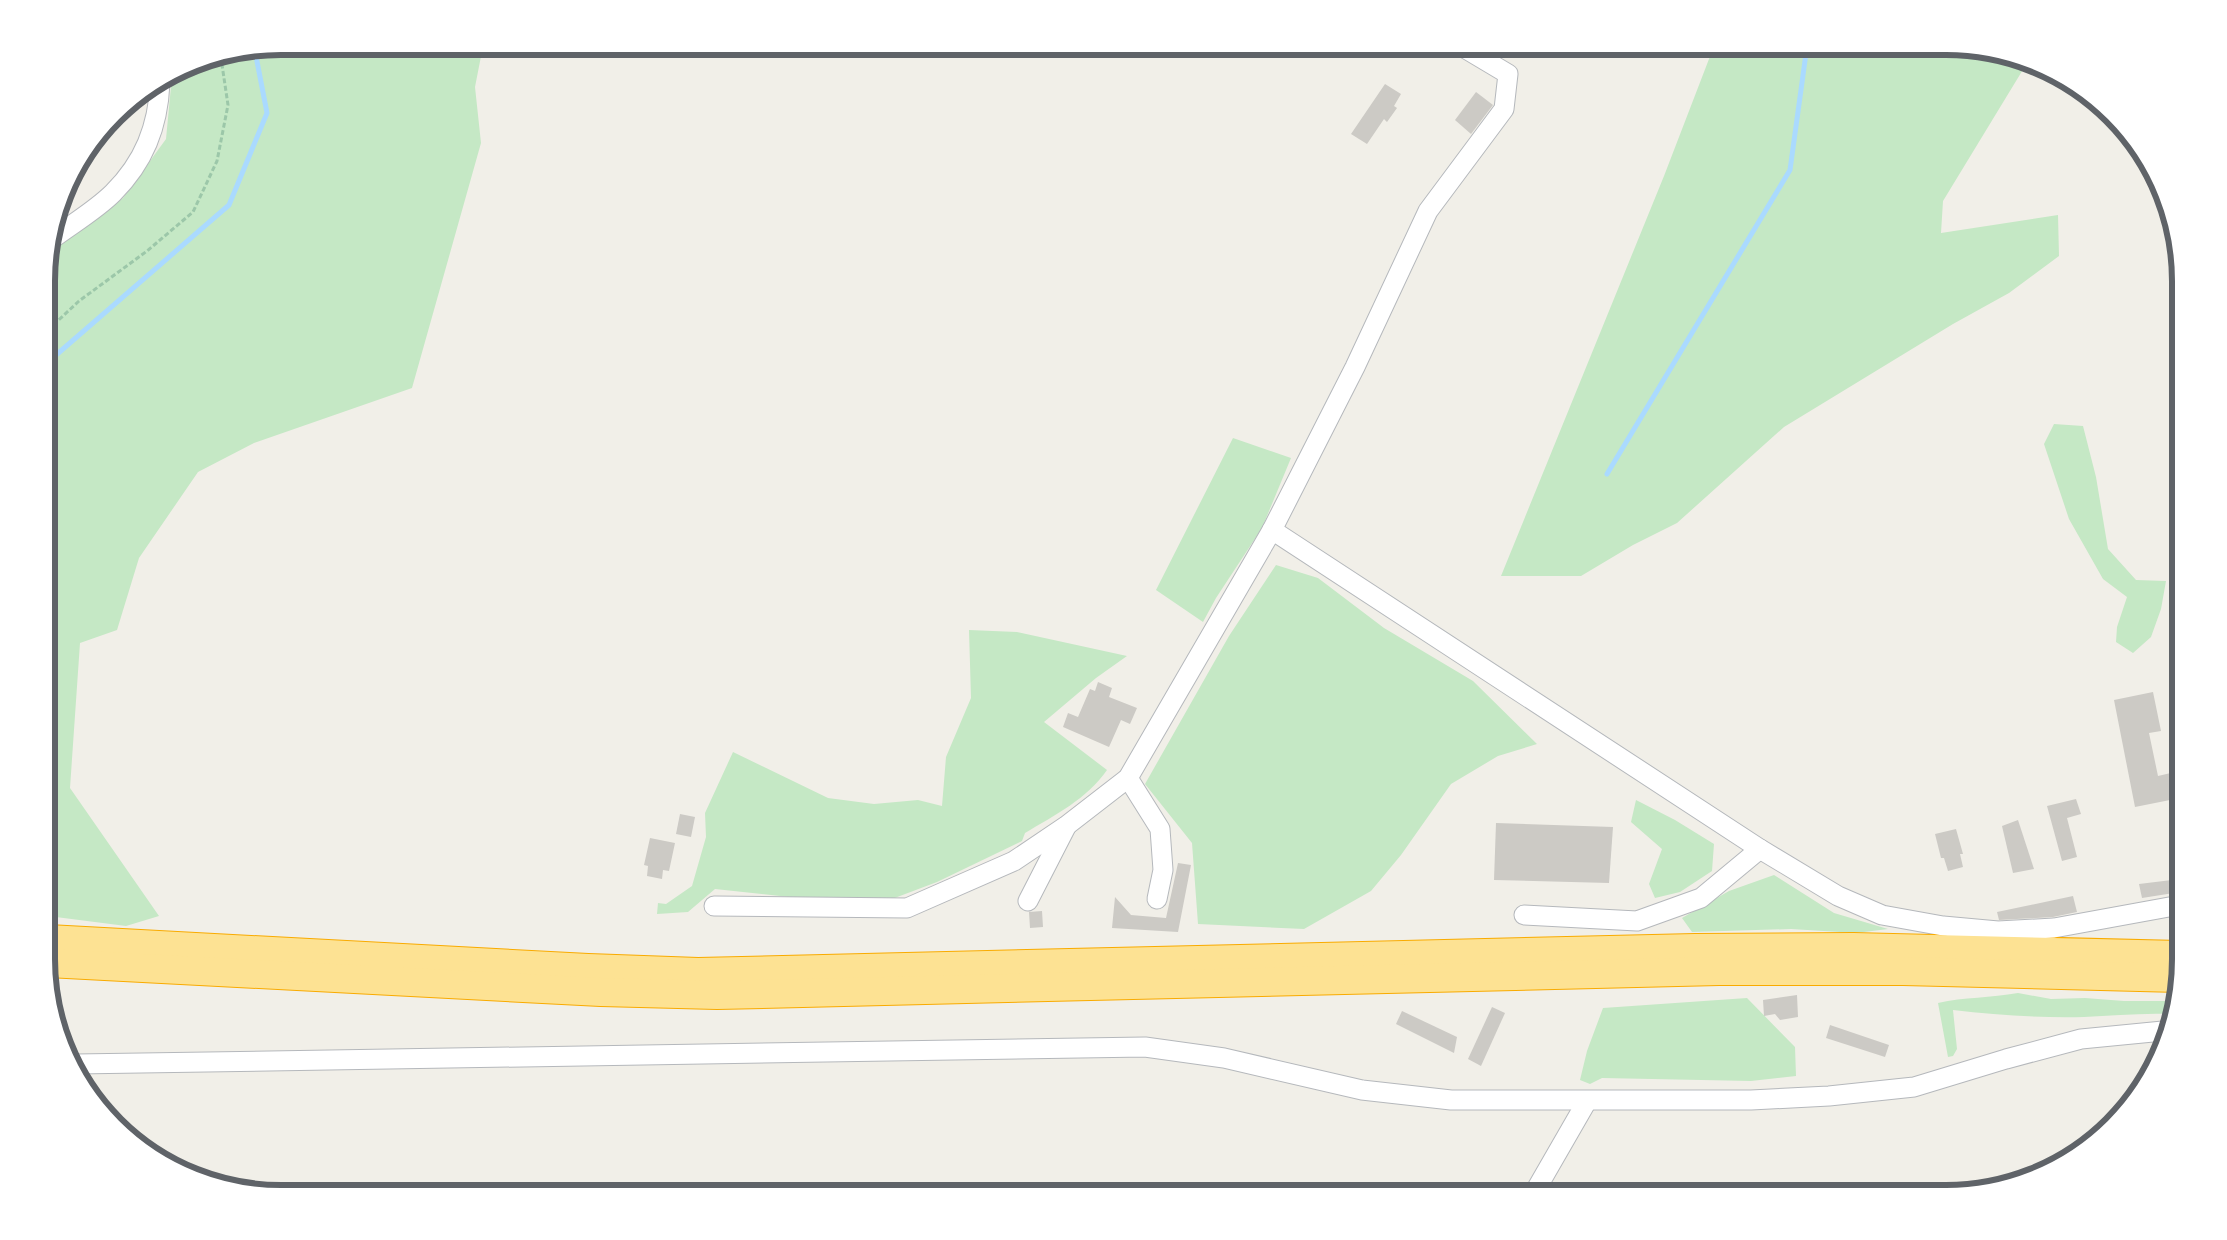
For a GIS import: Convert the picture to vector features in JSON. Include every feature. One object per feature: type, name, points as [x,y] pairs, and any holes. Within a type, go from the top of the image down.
[{"type":"highway","points":[[55,939],[578,968],[698,972],[1695,948],[1853,947],[2172,955]]},
{"type":"highway","points":[[55,963],[601,992],[717,995],[1719,971],[1913,972],[2171,978]]},
{"type":"street","points":[[714,906],[906,908],[1014,861],[1066,826],[1128,778],[1272,530],[1355,367],[1428,211],[1504,109],[1508,74],[1477,55]]},
{"type":"street","points":[[60,233],[113,193],[133,168],[145,149],[154,127],[159,91]]},
{"type":"street","points":[[1272,530],[1760,848],[1838,896],[1882,915],[1943,926],[1998,931],[2054,928],[2172,906]]},
{"type":"street","points":[[1128,778],[1160,829],[1163,870],[1158,899]]},
{"type":"street","points":[[1028,901],[1066,826]]},
{"type":"street","points":[[1524,916],[1637,921],[1701,898],[1760,848]]},
{"type":"street","points":[[81,1064],[1145,1047],[1224,1058],[1362,1090],[1451,1100],[1751,1100],[1829,1096],[1914,1087],[2006,1058],[2081,1039],[2160,1031]]},
{"type":"street","points":[[1539,1185],[1587,1101]]},
{"type":"path","points":[[55,323],[79,301],[147,251],[193,212],[217,161],[228,105],[222,63]]},
{"type":"green space","points":[[266,55],[481,55],[475,87],[481,143],[412,388],[254,443],[198,472],[139,558],[117,630],[80,643],[70,788],[159,916],[126,926],[55,917],[55,266],[58,246],[123,198],[166,139],[171,83],[208,67],[237,59]]},
{"type":"green space","points":[[1711,55],[1961,55],[1990,59],[2024,69],[1943,201],[1941,233],[2058,215],[2059,256],[2009,293],[1953,324],[1784,427],[1677,523],[1633,545],[1581,576],[1501,576],[1664,176]]},
{"type":"green space","points":[[2054,424],[2083,426],[2096,477],[2108,549],[2136,580],[2166,581],[2161,609],[2151,637],[2133,653],[2116,642],[2117,627],[2127,597],[2103,579],[2069,519],[2044,444]]},
{"type":"green space","points":[[1233,438],[1291,458],[1262,528],[1216,598],[1203,622],[1156,590]]},
{"type":"green space","points":[[1276,565],[1318,578],[1384,628],[1473,681],[1537,744],[1498,756],[1451,784],[1401,855],[1371,891],[1304,929],[1198,924],[1192,843],[1145,784],[1229,636]]},
{"type":"green space","points":[[969,630],[1017,632],[1127,656],[1096,678],[1044,722],[1107,770],[1090,790],[1070,806],[1025,833],[1022,841],[937,882],[892,899],[807,899],[715,889],[688,912],[657,914],[658,903],[666,904],[692,886],[706,837],[705,813],[733,752],[828,798],[874,804],[918,800],[942,806],[946,757],[971,698]]},
{"type":"green space","points":[[1636,800],[1675,820],[1714,844],[1712,871],[1680,892],[1655,898],[1649,884],[1662,849],[1631,822]]},
{"type":"green space","points":[[1774,875],[1834,913],[1888,929],[1856,933],[1791,929],[1692,932],[1682,918],[1729,891]]},
{"type":"green space","points":[[2018,993],[2051,999],[2085,998],[2124,1001],[2168,1001],[2165,1014],[2051,1017],[1953,1010],[1957,1049],[1953,1056],[1948,1057],[1938,1003]]},
{"type":"green space","points":[[1747,998],[1795,1047],[1796,1076],[1751,1081],[1602,1078],[1590,1084],[1580,1080],[1587,1051],[1603,1008]]},
{"type":"building","points":[[1385,84],[1401,94],[1394,106],[1397,108],[1387,122],[1384,119],[1367,144],[1351,134]]},
{"type":"building","points":[[1476,92],[1493,105],[1471,134],[1455,120]]},
{"type":"building","points":[[1098,682],[1112,688],[1109,697],[1137,708],[1130,724],[1121,720],[1109,747],[1063,727],[1068,713],[1078,717],[1090,689],[1095,691]]},
{"type":"building","points":[[2153,692],[2161,731],[2149,733],[2158,776],[2172,773],[2172,800],[2135,807],[2114,700]]},
{"type":"building","points":[[2076,799],[2081,814],[2067,818],[2077,857],[2062,861],[2047,806]]},
{"type":"building","points":[[680,814],[695,817],[691,837],[676,834]]},
{"type":"building","points":[[2018,820],[2034,869],[2013,873],[2002,826]]},
{"type":"building","points":[[1496,823],[1613,827],[1609,883],[1494,880]]},
{"type":"building","points":[[1956,829],[1963,854],[1960,854],[1963,867],[1948,871],[1944,858],[1941,858],[1935,834]]},
{"type":"building","points":[[650,838],[675,843],[669,871],[663,870],[662,879],[647,876],[648,866],[644,865]]},
{"type":"building","points":[[1178,863],[1191,865],[1178,932],[1112,928],[1115,897],[1131,915],[1166,918]]},
{"type":"building","points":[[2172,880],[2172,893],[2142,898],[2139,884]]},
{"type":"building","points":[[2073,896],[2077,912],[2053,917],[1999,920],[1997,912]]},
{"type":"building","points":[[1042,911],[1043,927],[1030,928],[1029,912]]},
{"type":"building","points":[[1797,995],[1798,1017],[1780,1020],[1775,1014],[1764,1016],[1763,1000]]},
{"type":"building","points":[[1492,1007],[1505,1013],[1481,1066],[1468,1059]]},
{"type":"building","points":[[1402,1011],[1457,1037],[1454,1053],[1396,1024]]},
{"type":"building","points":[[1830,1025],[1889,1045],[1885,1057],[1826,1038]]},
{"type":"waterway","points":[[1607,474],[1790,170],[1806,55]]},
{"type":"waterway","points":[[55,356],[229,205],[267,113],[256,56]]}]
